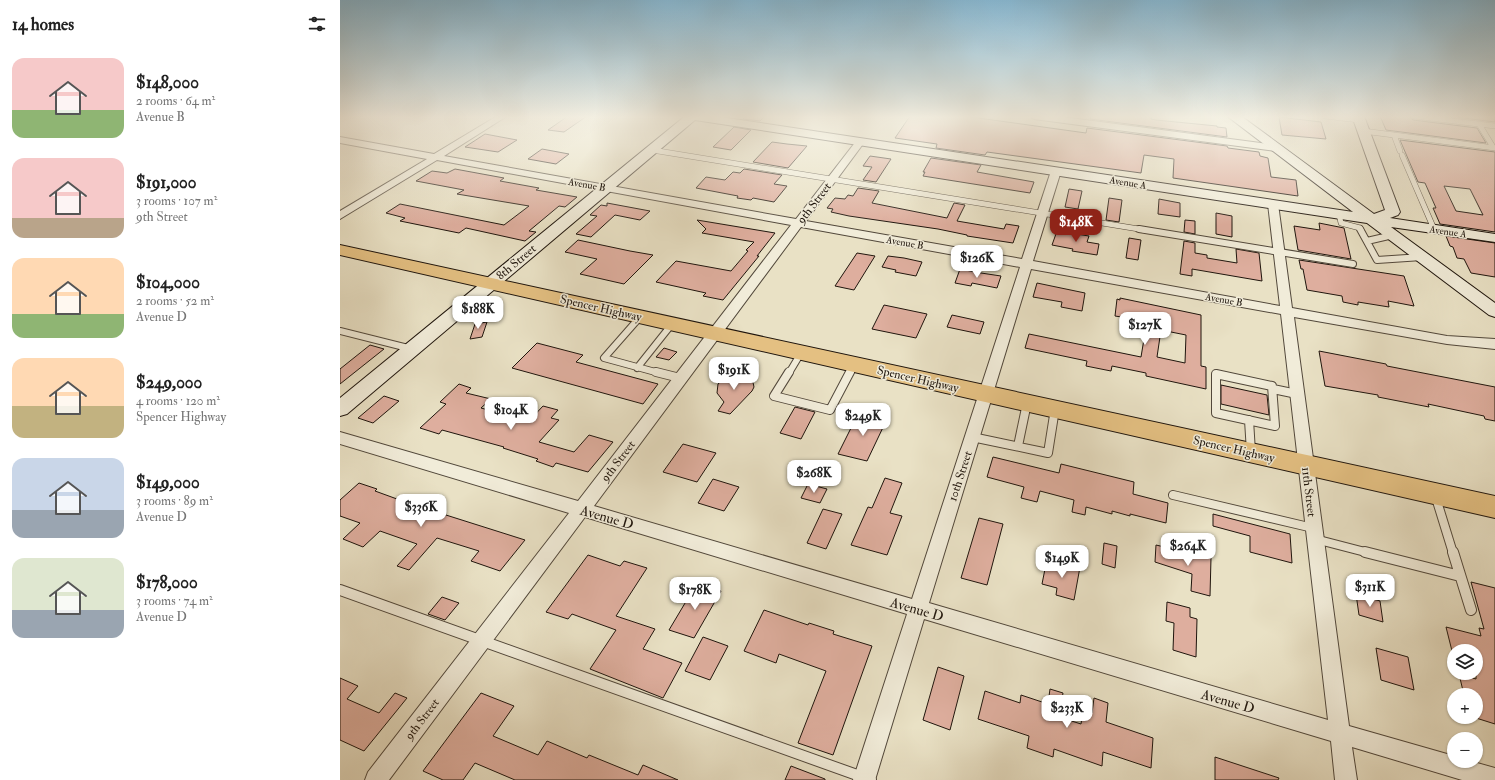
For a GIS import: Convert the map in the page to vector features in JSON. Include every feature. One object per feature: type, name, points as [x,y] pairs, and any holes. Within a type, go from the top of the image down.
[{"type":"main road","name":"Spencer Highway","points":[[340,250],[1495,507]]},
{"type":"street","name":"Avenue B","points":[[410,152],[1448,340],[1495,344]]},
{"type":"street","points":[[340,216],[444,152]]},
{"type":"street","name":"8th Street","points":[[340,409],[649,152]]},
{"type":"street","name":"9th Street","points":[[376,780],[852,152]]},
{"type":"street","name":"Avenue A","points":[[930,152],[1495,238]]},
{"type":"street","points":[[1282,152],[1422,257],[1492,307]]},
{"type":"street","points":[[1371,152],[1393,212],[1372,219]]},
{"type":"street","name":"10th Street","points":[[866,779],[1056,171]]},
{"type":"street","name":"11th Street","points":[[1272,204],[1346,780]]},
{"type":"street","name":"Avenue D","points":[[340,438],[1495,779]]},
{"type":"lane","points":[[674,152],[1353,264]]},
{"type":"lane","points":[[1401,152],[1434,229]]},
{"type":"lane","points":[[1339,214],[1341,223],[1360,228],[1377,260],[1422,257]]},
{"type":"lane","points":[[1367,241],[1393,235]]},
{"type":"lane","points":[[640,317],[604,358],[637,368],[680,378]]},
{"type":"lane","points":[[637,368],[672,324]]},
{"type":"lane","points":[[340,331],[412,349]]},
{"type":"lane","points":[[801,353],[774,396],[830,410],[854,365]]},
{"type":"lane","points":[[1216,374],[1272,386],[1272,389],[1276,426],[1216,413],[1216,374]]},
{"type":"lane","points":[[1272,389],[1297,394]]},
{"type":"lane","points":[[1018,446],[1027,403]]},
{"type":"lane","points":[[972,437],[1048,453],[1055,410]]},
{"type":"lane","points":[[1249,420],[1251,453]]},
{"type":"lane","points":[[1435,494],[1471,610]]},
{"type":"lane","points":[[1174,495],[1460,576]]},
{"type":"lane","points":[[340,590],[866,779]]},
{"type":"building","points":[[537,152],[569,154],[556,164],[528,159]]},
{"type":"building","points":[[762,152],[801,152],[788,168],[753,162]]},
{"type":"building","points":[[967,152],[987,152],[985,155]]},
{"type":"building","points":[[990,152],[1259,152],[1260,156],[1268,158],[1271,177],[1296,180],[1298,196],[1173,178],[1174,159],[1144,155],[1141,173]]},
{"type":"building","points":[[1405,152],[1495,152],[1495,232],[1440,224],[1433,208],[1436,208],[1425,183],[1418,182]],"holes":[[[1444,186],[1470,189],[1483,215],[1456,211]]]},
{"type":"building","points":[[870,156],[891,159],[876,182],[863,180],[872,167],[863,166]]},
{"type":"building","points":[[931,158],[981,165],[977,172],[1034,182],[1030,193],[923,176],[925,172],[923,172]]},
{"type":"building","points":[[455,169],[504,178],[500,181],[539,188],[536,190],[577,197],[565,207],[559,206],[529,231],[536,232],[525,241],[466,228],[459,233],[400,221],[405,218],[386,213],[400,204],[504,225],[529,206],[457,194],[464,190],[416,181],[432,171],[447,173]]},
{"type":"building","points":[[744,169],[782,175],[774,184],[787,186],[774,202],[753,198],[751,200],[737,198],[738,196],[696,188],[706,177],[725,180],[733,172],[740,173]]},
{"type":"building","points":[[858,188],[879,191],[872,203],[947,218],[954,203],[965,205],[957,221],[1004,229],[1006,224],[1019,226],[1013,243],[967,236],[938,229],[849,216],[831,212],[833,209],[827,208],[835,198],[845,199],[848,195],[853,196]]},
{"type":"building","points":[[1069,189],[1082,191],[1078,209],[1065,207]]},
{"type":"building","points":[[1109,198],[1122,200],[1119,222],[1106,220]]},
{"type":"building","points":[[1159,199],[1180,203],[1180,217],[1158,214]]},
{"type":"building","points":[[607,203],[650,211],[640,220],[615,215],[591,237],[576,234],[597,216],[590,215],[601,205],[607,206]]},
{"type":"building","points":[[1216,213],[1232,216],[1232,237],[1216,234]]},
{"type":"building","points":[[697,220],[775,233],[757,256],[759,256],[723,300],[703,296],[706,293],[656,282],[676,261],[731,271],[748,251],[746,250],[754,242],[702,233],[706,229]]},
{"type":"building","points":[[1185,220],[1195,221],[1195,234],[1184,232]]},
{"type":"building","points":[[1319,223],[1344,228],[1351,259],[1298,250],[1294,226],[1320,230]]},
{"type":"building","points":[[1057,231],[1089,236],[1087,242],[1099,244],[1097,255],[1072,251],[1073,249],[1052,245]]},
{"type":"building","points":[[1446,236],[1495,243],[1495,277],[1471,273],[1464,259],[1457,258],[1453,247],[1450,246]]},
{"type":"building","points":[[1129,238],[1141,240],[1138,260],[1126,258]]},
{"type":"building","points":[[578,240],[653,255],[624,284],[580,274],[597,259],[565,252]]},
{"type":"building","points":[[1184,241],[1195,243],[1195,253],[1207,255],[1207,258],[1237,263],[1236,249],[1259,253],[1262,281],[1192,269],[1192,276],[1180,274]]},
{"type":"building","points":[[857,253],[875,256],[854,290],[835,286]]},
{"type":"building","points":[[888,256],[922,262],[916,276],[895,272],[896,270],[882,267]]},
{"type":"building","points":[[1299,260],[1404,276],[1414,306],[1388,301],[1389,307],[1358,302],[1358,305],[1343,302],[1342,296],[1307,290],[1303,269],[1301,269]]},
{"type":"building","points":[[960,269],[1001,276],[997,288],[972,283],[971,286],[955,283]]},
{"type":"building","points":[[1037,283],[1085,293],[1082,311],[1061,307],[1062,302],[1033,297]]},
{"type":"building","points":[[1120,298],[1201,315],[1201,366],[1206,367],[1206,389],[1146,376],[1146,373],[1112,366],[1111,371],[1086,366],[1087,361],[1025,348],[1029,334],[1141,357],[1147,321],[1115,316],[1117,299],[1120,300]],"holes":[[[1161,330],[1186,335],[1185,363],[1157,357]]]},
{"type":"building","points":[[884,305],[927,314],[916,338],[872,329]]},
{"type":"building","points":[[952,315],[984,322],[980,334],[947,327]]},
{"type":"building","points":[[487,322],[482,337],[470,339],[475,324]]},
{"type":"building","points":[[537,343],[583,355],[576,362],[658,384],[643,404],[512,368]]},
{"type":"building","points":[[370,345],[384,349],[340,384],[340,369]]},
{"type":"building","points":[[664,348],[677,352],[669,360],[656,357]]},
{"type":"building","points":[[1319,351],[1495,387],[1495,421],[1485,419],[1484,416],[1428,404],[1429,407],[1378,397],[1378,395],[1325,386]]},
{"type":"building","points":[[738,373],[752,378],[754,387],[752,391],[730,414],[718,411],[724,402],[717,393],[718,384],[727,376]]},
{"type":"building","points":[[459,384],[471,388],[466,393],[491,399],[481,408],[529,421],[543,406],[558,410],[551,418],[559,420],[539,442],[574,452],[589,435],[613,442],[588,472],[556,463],[553,467],[536,461],[538,459],[503,448],[504,447],[442,430],[439,434],[420,428],[446,404],[440,402]]},
{"type":"building","points":[[1221,385],[1267,395],[1269,415],[1221,404]]},
{"type":"building","points":[[384,396],[399,401],[373,423],[358,418]]},
{"type":"building","points":[[795,407],[815,412],[801,439],[780,433]]},
{"type":"building","points":[[859,412],[887,419],[867,461],[838,454]]},
{"type":"building","points":[[683,444],[716,453],[697,482],[663,472]]},
{"type":"building","points":[[993,457],[1059,473],[1061,464],[1134,482],[1133,494],[1168,503],[1166,523],[1112,511],[1112,514],[1086,507],[1085,515],[1072,512],[1074,500],[1040,491],[1037,502],[1021,498],[1024,487],[987,477]]},
{"type":"building","points":[[885,478],[902,483],[890,513],[902,516],[887,555],[851,545],[868,507],[872,508]]},
{"type":"building","points":[[713,479],[739,487],[724,511],[698,503]]},
{"type":"building","points":[[359,483],[377,489],[375,491],[408,503],[525,540],[500,571],[471,561],[479,551],[437,538],[409,570],[397,566],[417,544],[380,531],[363,547],[343,539],[360,523],[340,516],[340,500]]},
{"type":"building","points":[[808,484],[827,489],[820,503],[801,498]]},
{"type":"building","points":[[823,509],[842,514],[826,549],[807,543]]},
{"type":"building","points":[[1213,514],[1290,534],[1292,563],[1250,552],[1250,536],[1213,526]]},
{"type":"building","points":[[979,518],[1003,524],[987,585],[961,578]]},
{"type":"building","points":[[1104,543],[1117,546],[1115,568],[1102,564]]},
{"type":"building","points":[[1156,545],[1211,558],[1210,596],[1191,591],[1192,574],[1155,562]]},
{"type":"building","points":[[588,555],[620,566],[624,561],[647,568],[616,616],[655,629],[643,649],[682,663],[663,698],[590,669],[616,630],[572,614],[568,619],[546,612]]},
{"type":"building","points":[[1062,562],[1080,567],[1074,600],[1056,595],[1057,588],[1042,584],[1046,564],[1061,568]]},
{"type":"building","points":[[1471,582],[1495,588],[1495,724],[1483,720],[1483,688],[1462,688],[1460,680],[1483,680],[1483,644],[1450,644],[1446,627],[1481,636],[1479,628],[1484,629]]},
{"type":"building","points":[[697,583],[721,591],[694,638],[669,630]]},
{"type":"building","points":[[1356,594],[1380,601],[1383,622],[1359,615]]},
{"type":"building","points":[[442,597],[459,603],[445,620],[428,614]]},
{"type":"building","points":[[1167,602],[1190,608],[1190,617],[1197,619],[1196,657],[1173,650],[1174,623],[1166,621]]},
{"type":"building","points":[[764,610],[808,625],[809,623],[834,631],[833,634],[872,646],[833,755],[798,743],[826,671],[779,654],[776,663],[744,651]]},
{"type":"building","points":[[703,637],[728,646],[710,680],[685,671]]},
{"type":"building","points":[[1376,648],[1408,657],[1414,690],[1381,680]]},
{"type":"building","points":[[938,667],[964,676],[950,730],[923,720]]},
{"type":"building","points":[[340,678],[358,686],[347,699],[379,713],[395,693],[407,698],[364,751],[340,740]]},
{"type":"building","points":[[1050,689],[1063,693],[1059,717],[1081,724],[1083,711],[1092,713],[1094,698],[1108,703],[1106,722],[1153,738],[1151,768],[1103,752],[1102,766],[1054,749],[1053,757],[1027,748],[1029,736],[978,719],[985,691],[1020,703],[1021,695],[1048,704]]},
{"type":"building","points":[[481,693],[514,706],[493,736],[538,755],[547,741],[587,758],[589,755],[638,775],[643,765],[678,780],[515,780],[475,763],[463,780],[443,780],[423,771]]},
{"type":"building","points":[[1215,757],[1279,778],[1278,780],[1215,780]]},
{"type":"building","points":[[791,766],[825,779],[825,780],[785,780]]}]
